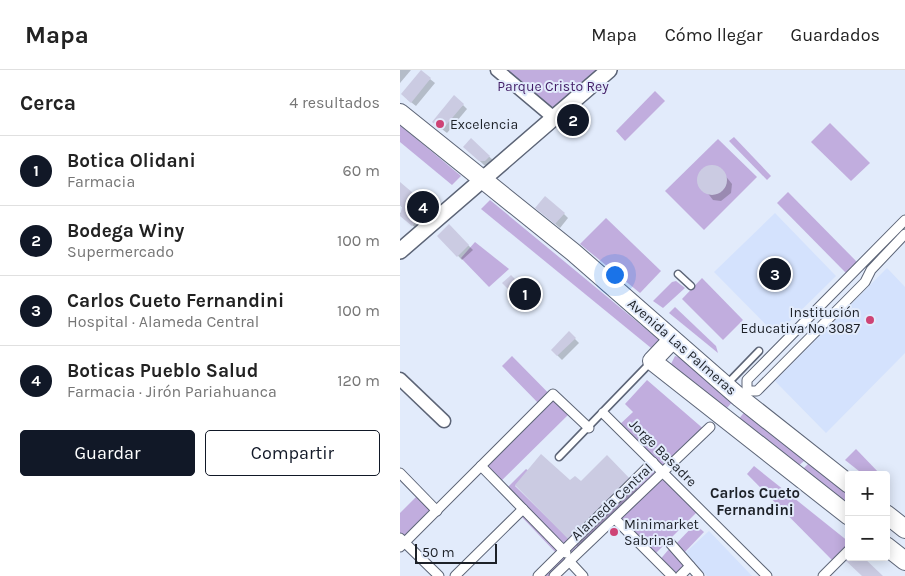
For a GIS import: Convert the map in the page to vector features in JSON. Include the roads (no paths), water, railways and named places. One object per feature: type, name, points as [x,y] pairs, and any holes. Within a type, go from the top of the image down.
[{"type":"main road","name":"Avenida Las Palmeras","points":[[400,113],[573,252],[672,340],[845,481]]},
{"type":"main road","points":[[652,361],[672,340]]},
{"type":"main road","name":"Avenida Las Palmeras","points":[[652,361],[845,513]]},
{"type":"main road","points":[[888,516],[905,531],[890,546]]},
{"type":"main road","points":[[890,550],[905,561]]},
{"type":"street","points":[[497,70],[554,118]]},
{"type":"street","points":[[400,251],[609,70]]},
{"type":"street","points":[[905,220],[747,380],[747,391],[757,392],[865,282],[871,270],[905,234]]},
{"type":"street","points":[[400,379],[444,421]]},
{"type":"street","points":[[439,576],[402,542],[437,511],[553,394],[589,428]]},
{"type":"street","name":"Jorge Basadre","points":[[603,413],[767,576]]},
{"type":"street","name":"Alameda Central","points":[[554,576],[710,427]]},
{"type":"street","name":"Alameda Central","points":[[538,576],[653,462]]},
{"type":"street","points":[[481,466],[563,550],[583,576]]},
{"type":"street","points":[[400,473],[437,511]]},
{"type":"street","points":[[455,576],[523,509]]},
{"type":"street","points":[[615,519],[672,576]]},
{"type":"street","points":[[670,543],[699,576]]},
{"type":"street","points":[[823,576],[845,554]]},
{"type":"street","points":[[680,576],[690,566]]},
{"type":"lane","points":[[678,274],[691,286]]},
{"type":"lane","points":[[726,385],[759,351]]},
{"type":"lane","points":[[559,457],[652,361]]},
{"type":"place","name":"Bodega Winy","points":[[573,120]]},
{"type":"place","name":"Excelencia","points":[[440,124]]},
{"type":"place","name":"Boticas Pueblo Salud","points":[[423,207]]},
{"type":"place","name":"Carlos Cueto Fernandini","points":[[775,274]]},
{"type":"place","name":"Botica Olidani","points":[[525,294]]},
{"type":"place","name":"Institución Educativa Nº 3087","points":[[870,320]]},
{"type":"place","name":"Minimarket Sabrina","points":[[614,532]]},
{"type":"district","name":"Carlos Cueto Fernandini","points":[[755,502]]},
{"type":"park label","name":"Parque Cristo Rey","points":[[553,86]]}]
